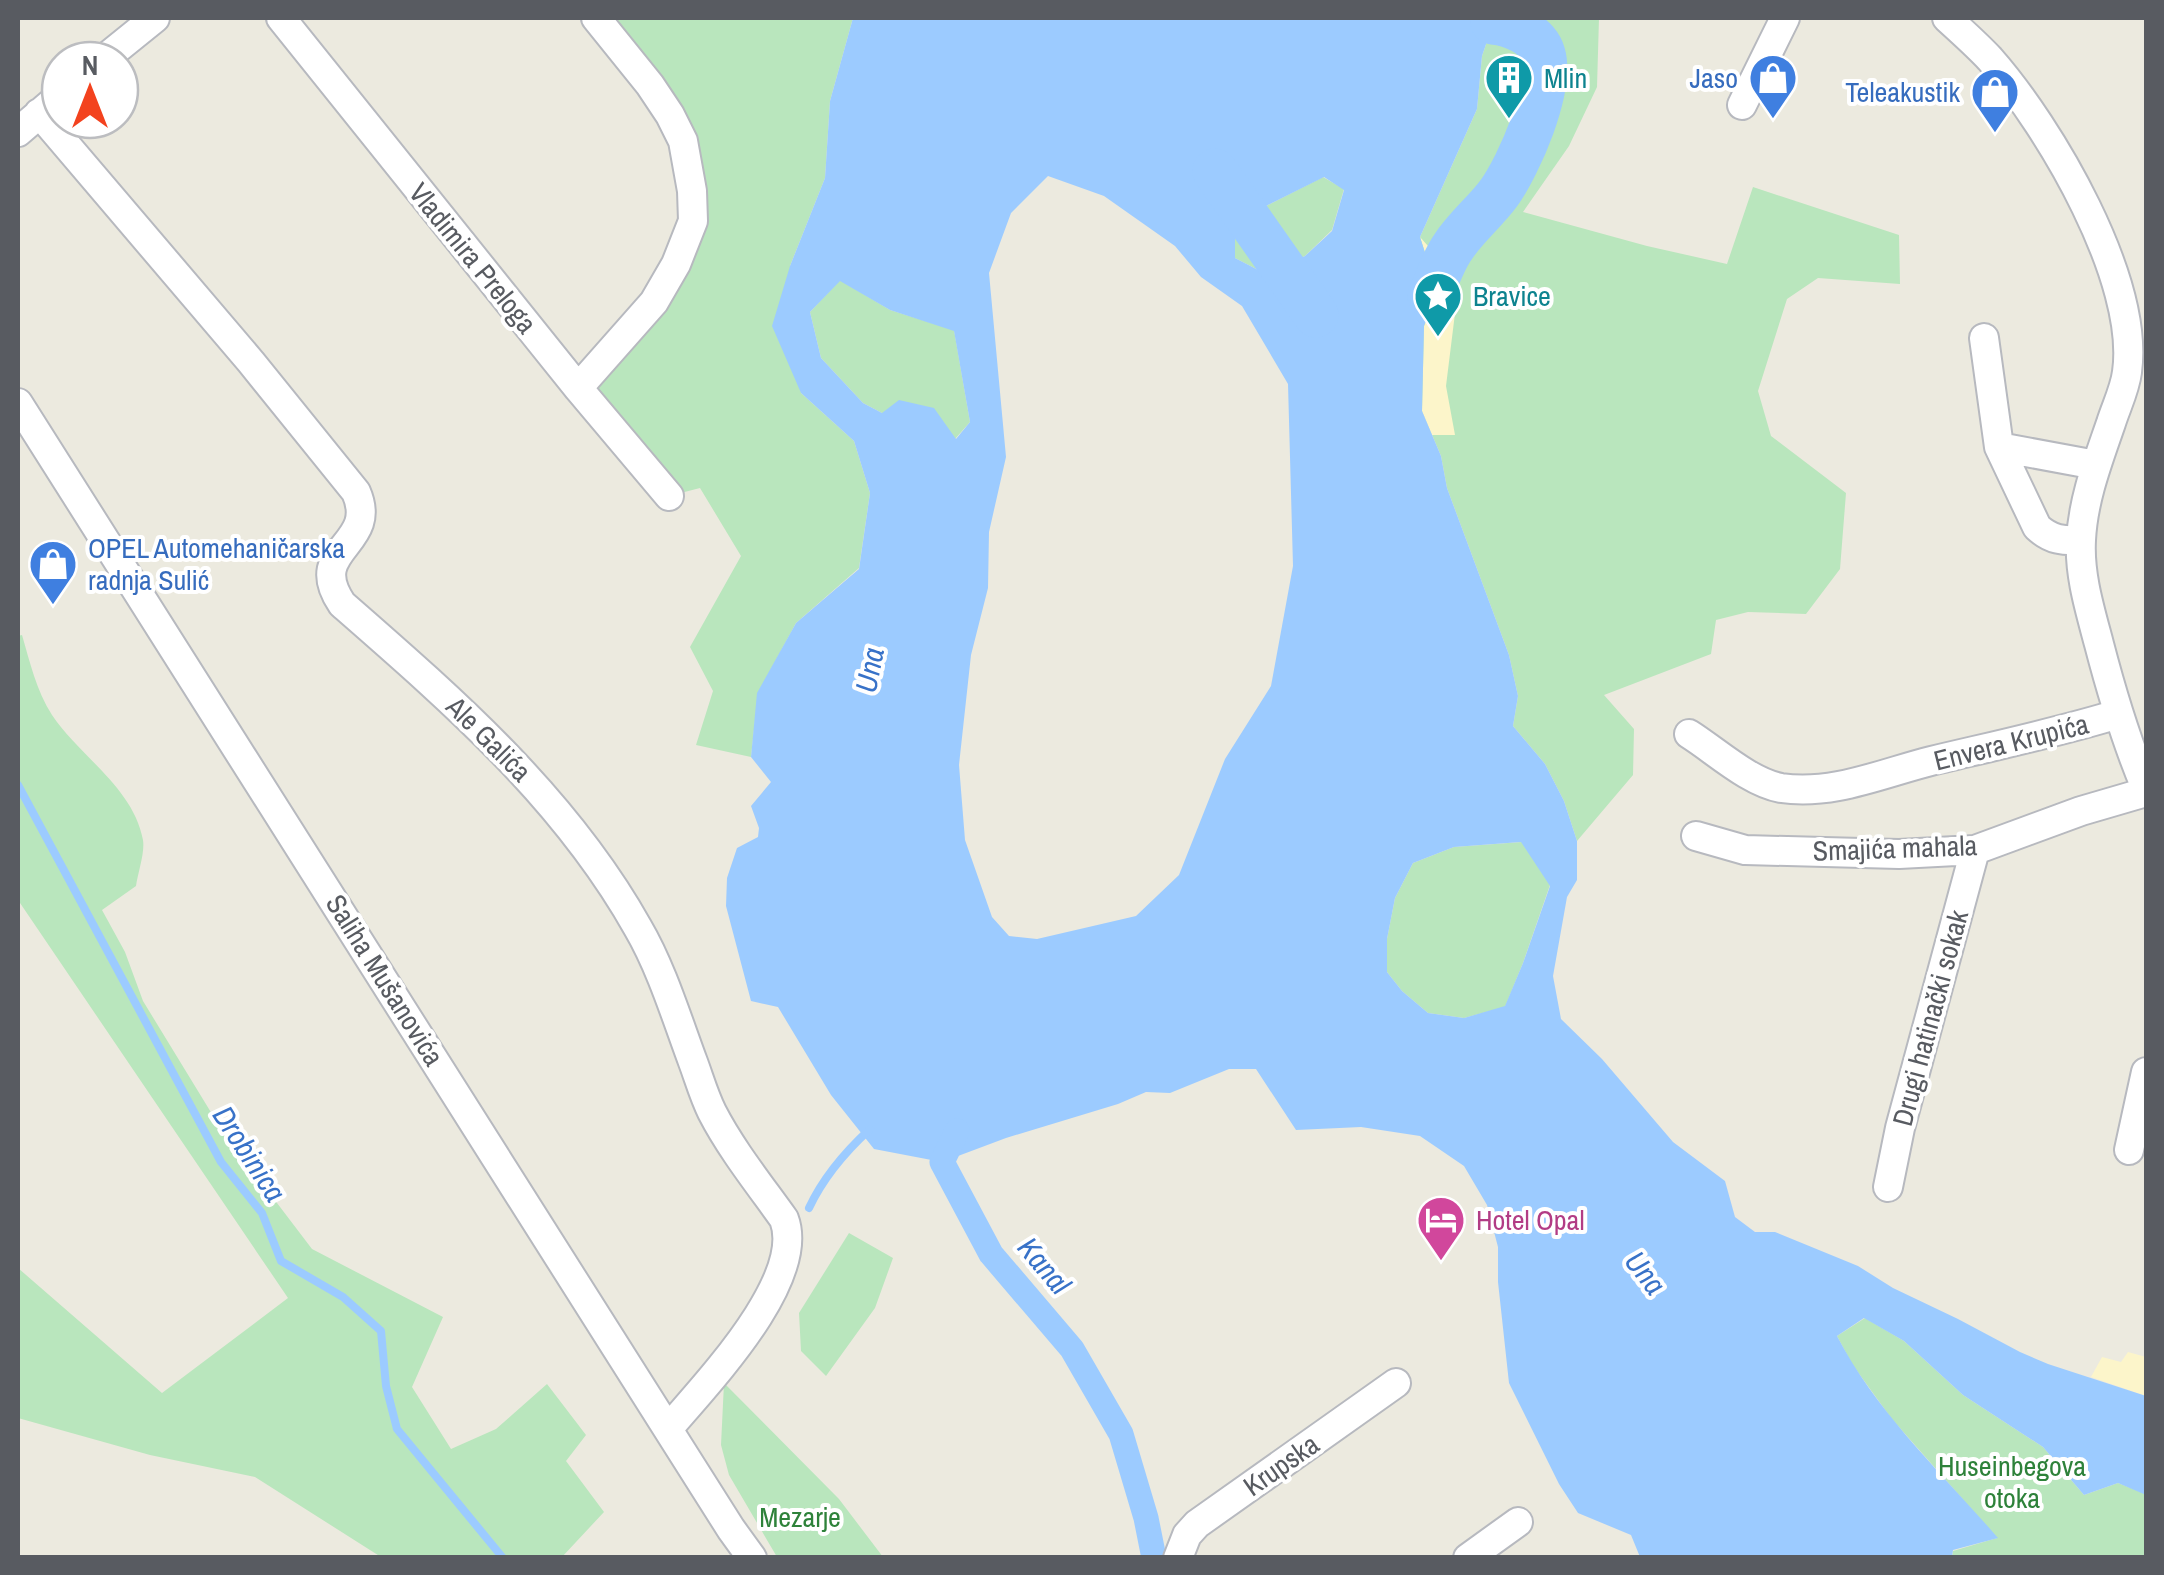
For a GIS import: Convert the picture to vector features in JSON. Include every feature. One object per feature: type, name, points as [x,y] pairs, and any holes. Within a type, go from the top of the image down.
[{"type":"street","points":[[128,40],[155,18]]},
{"type":"street","name":"Vladimira Preloga","points":[[281,18],[669,496]]},
{"type":"street","points":[[578,388],[654,302],[676,264],[693,221],[683,141],[650,86],[596,18]]},
{"type":"street","points":[[1742,105],[1786,18]]},
{"type":"street","points":[[1946,18],[1990,60],[2038,122],[2072,177],[2123,301],[2137,377],[2096,465],[2086,502],[2082,567],[2118,714],[2146,790]]},
{"type":"street","points":[[18,132],[40,113]]},
{"type":"street","name":"Ale Galića","points":[[78,140],[356,492],[362,513],[359,528],[332,563],[330,578],[334,592],[342,604],[506,754],[576,834],[641,932],[711,1110],[784,1219],[789,1246],[768,1300],[743,1339],[668,1430]]},
{"type":"street","points":[[1984,338],[1999,447],[2038,527],[2051,538],[2081,540]]},
{"type":"street","name":"Saliha Mušanovića","points":[[18,402],[752,1558]]},
{"type":"street","points":[[1999,447],[2096,465]]},
{"type":"street","name":"Envera Krupića","points":[[1689,734],[1761,782],[1782,788],[1834,788],[2118,714]]},
{"type":"street","name":"Smajića mahala","points":[[1696,836],[1745,850],[1899,854],[1975,850],[2146,790]]},
{"type":"street","name":"Drugi hatinački sokak","points":[[1888,1186],[1975,850]]},
{"type":"street","points":[[2129,1150],[2146,1072]]},
{"type":"street","name":"Krupska","points":[[1178,1558],[1187,1535],[1197,1524],[1396,1383]]},
{"type":"street","points":[[1468,1558],[1518,1522]]},
{"type":"green space","points":[[596,18],[853,18],[830,101],[825,178],[790,266],[801,393],[854,441],[870,493],[859,568],[796,623],[758,693],[751,757],[696,745],[713,691],[690,647],[741,556],[700,488],[669,496],[578,388],[676,264],[686,164]]},
{"type":"green space","points":[[1495,18],[1599,18],[1597,87],[1569,146],[1523,212],[1727,264],[1753,187],[1899,235],[1900,284],[1818,278],[1787,299],[1758,391],[1771,436],[1846,493],[1840,569],[1806,614],[1748,612],[1716,620],[1711,654],[1604,695],[1634,729],[1633,775],[1577,841],[1564,801],[1545,764],[1513,726],[1518,696],[1509,655],[1422,411],[1420,237],[1477,109],[1482,56]]},
{"type":"green space","points":[[1323,177],[1344,189],[1332,230],[1305,256],[1266,274],[1235,258],[1235,230],[1262,208]]},
{"type":"green space","points":[[840,280],[890,310],[954,330],[970,422],[955,439],[863,403],[821,358],[810,312]]},
{"type":"green space","points":[[22,635],[52,715],[117,788],[137,821],[143,845],[136,886],[102,910],[125,952],[143,1001],[223,1132],[312,1249],[443,1317],[412,1387],[451,1449],[496,1429],[547,1384],[586,1435],[566,1461],[604,1512],[562,1557],[381,1557],[255,1477],[150,1455],[18,1418],[18,1268],[162,1393],[288,1298],[18,900],[18,636]]},
{"type":"green space","points":[[1522,842],[1550,885],[1505,1007],[1464,1018],[1428,1013],[1387,972],[1387,939],[1395,898],[1413,863],[1454,847]]},
{"type":"green space","points":[[849,1233],[893,1258],[875,1308],[826,1376],[801,1351],[799,1313]]},
{"type":"green space","name":"Huseinbegova otoka","points":[[1865,1318],[1904,1341],[1963,1395],[2043,1447],[2084,1495],[2118,1483],[2146,1494],[2146,1557],[1952,1557],[1953,1551],[1997,1538],[1891,1418],[1852,1364],[1837,1336]]},
{"type":"green space","name":"Mezarje","points":[[724,1383],[839,1499],[883,1557],[777,1557],[729,1475],[721,1445]]},
{"type":"sand","name":"Bravice","points":[[1420,237],[1459,281],[1446,386],[1455,435],[1432,435],[1422,411],[1424,326],[1432,306],[1428,262]]},
{"type":"sand","points":[[2128,1352],[2146,1357],[2146,1396],[2091,1377],[2102,1357],[2121,1362]]},
{"type":"water","points":[[853,18],[1495,18],[1482,56],[1477,109],[1420,237],[1428,262],[1432,306],[1424,326],[1422,411],[1509,655],[1518,696],[1513,726],[1545,764],[1564,801],[1577,841],[1577,880],[1567,897],[1553,976],[1561,1019],[1602,1059],[1673,1142],[1725,1181],[1735,1217],[1755,1232],[1775,1232],[1858,1266],[1893,1288],[2020,1352],[2146,1396],[2146,1495],[2118,1483],[2084,1495],[2043,1447],[1963,1395],[1904,1341],[1864,1318],[1837,1336],[1853,1364],[1911,1442],[1998,1538],[1953,1550],[1952,1557],[1640,1557],[1631,1535],[1578,1513],[1559,1484],[1509,1383],[1498,1247],[1487,1205],[1464,1166],[1420,1136],[1361,1127],[1296,1130],[1256,1069],[1229,1069],[1170,1093],[1146,1092],[942,1162],[874,1149],[831,1095],[778,1007],[751,1001],[726,906],[727,878],[737,848],[758,837],[751,806],[771,782],[751,757],[757,693],[796,623],[859,569],[870,493],[854,441],[801,393],[772,326],[790,266],[825,178],[830,101]],"holes":[[[1048,176],[1104,196],[1175,246],[1201,277],[1242,306],[1288,384],[1293,566],[1271,686],[1225,759],[1179,875],[1136,916],[1037,939],[1009,936],[992,917],[965,840],[959,765],[971,655],[988,588],[989,532],[1006,457],[989,273],[1011,213]],[[1324,177],[1344,190],[1332,231],[1305,256],[1266,274],[1235,258],[1235,229],[1262,208]],[[840,281],[890,310],[954,331],[970,422],[956,439],[934,408],[899,400],[882,413],[863,403],[821,358],[810,312]],[[1521,842],[1550,886],[1505,1006],[1464,1018],[1428,1013],[1387,972],[1387,939],[1395,898],[1413,863],[1454,847]]]},
{"type":"waterway","points":[[1430,296],[1453,247],[1507,180],[1539,106],[1545,69],[1540,47],[1523,31],[1493,22]]},
{"type":"waterway","name":"Una","points":[[1215,171],[1316,315]]},
{"type":"waterway","name":"Drobinica","points":[[18,785],[221,1162],[262,1213],[281,1261],[343,1297],[381,1331],[386,1386],[397,1429],[503,1558]]},
{"type":"waterway","name":"Drobinica","points":[[809,1208],[835,1166],[870,1129]]},
{"type":"waterway","name":"Kanal","points":[[957,1131],[942,1162],[991,1254],[1072,1349],[1121,1434],[1154,1558]]},
{"type":"place","name":"Mlin","points":[[1509,120]]},
{"type":"place","name":"Jaso","points":[[1773,120]]},
{"type":"place","name":"Teleakustik","points":[[1995,134]]},
{"type":"place","name":"Bravice","points":[[1438,338]]},
{"type":"place","name":"OPEL Automehaničarska radnja Sulić","points":[[53,606]]},
{"type":"place","name":"Hotel Opal","points":[[1441,1262]]}]
